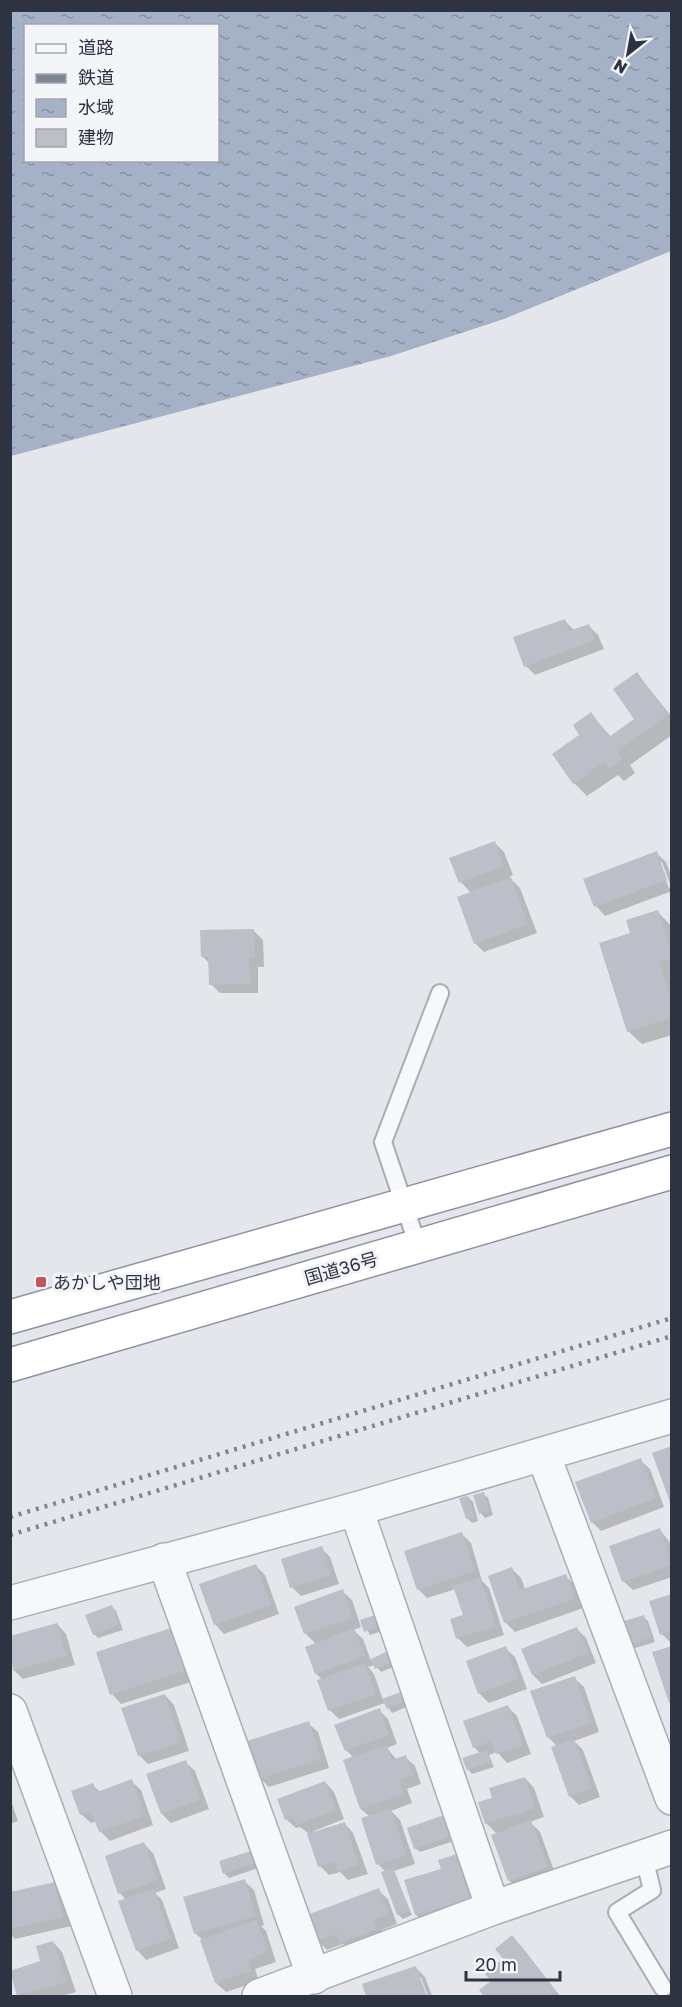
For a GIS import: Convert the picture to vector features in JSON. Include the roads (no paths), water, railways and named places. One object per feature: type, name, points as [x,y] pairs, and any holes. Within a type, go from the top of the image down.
[{"type":"highway","points":[[10,1317],[672,1129]]},
{"type":"highway","name":"国道36号","points":[[10,1365],[672,1172]]},
{"type":"street","points":[[10,1603],[356,1509],[672,1416]]},
{"type":"street","points":[[543,1454],[672,1798]]},
{"type":"street","points":[[356,1509],[494,1908]]},
{"type":"street","points":[[164,1560],[314,1977]]},
{"type":"street","points":[[10,1711],[115,1996]]},
{"type":"street","points":[[259,1996],[494,1908],[658,1852]]},
{"type":"lane","points":[[418,1246],[383,1142],[440,993]]},
{"type":"lane","points":[[658,1852],[652,1890],[617,1912],[663,1988]]},
{"type":"water","points":[[10,11],[671,11],[671,251],[504,319],[391,356],[11,456]]},
{"type":"railway","points":[[10,1517],[672,1318]]},
{"type":"railway","points":[[10,1535],[672,1336]]},
{"type":"place","name":"あかしや団地","points":[[41,1282]]}]
